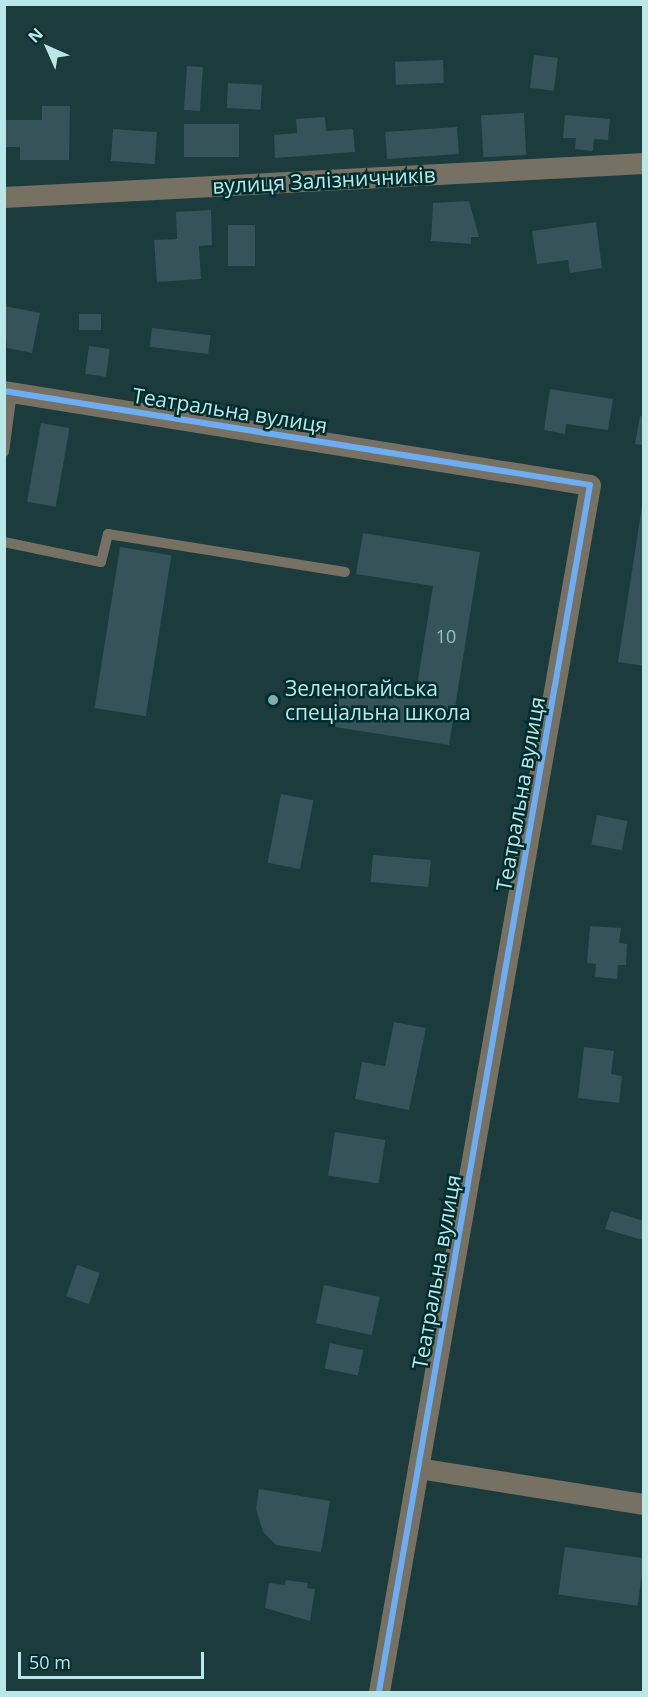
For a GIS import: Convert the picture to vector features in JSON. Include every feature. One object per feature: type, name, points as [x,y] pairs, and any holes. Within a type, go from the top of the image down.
[{"type":"street","name":"вулиця Залізничників","points":[[4,198],[644,163]]},
{"type":"street","name":"Театральна вулиця","points":[[8,391],[590,485],[379,1692]]},
{"type":"street","points":[[418,1468],[644,1504]]},
{"type":"lane","points":[[4,452],[8,391]]},
{"type":"lane","points":[[4,543],[101,562],[108,534],[345,572]]},
{"type":"building","points":[[534,55],[558,58],[554,91],[530,88]]},
{"type":"building","points":[[443,60],[444,83],[396,85],[395,62]]},
{"type":"building","points":[[187,66],[203,67],[200,111],[184,110]]},
{"type":"building","points":[[228,83],[262,85],[261,110],[227,108]]},
{"type":"building","points":[[42,106],[70,106],[69,160],[20,160],[20,147],[4,147],[5,120],[42,120]]},
{"type":"building","points":[[524,113],[526,155],[483,157],[481,115]]},
{"type":"building","points":[[565,115],[610,119],[608,140],[594,139],[593,151],[575,149],[576,138],[563,138]]},
{"type":"building","points":[[325,117],[326,131],[353,129],[355,152],[275,158],[274,135],[297,133],[296,119]]},
{"type":"building","points":[[184,124],[239,124],[239,157],[184,157]]},
{"type":"building","points":[[457,127],[459,154],[387,159],[385,132]]},
{"type":"building","points":[[113,129],[157,132],[155,164],[111,161]]},
{"type":"building","points":[[469,201],[479,237],[471,237],[471,244],[431,241],[433,203]]},
{"type":"building","points":[[211,210],[212,245],[199,246],[201,279],[157,282],[154,240],[177,239],[176,212]]},
{"type":"building","points":[[596,222],[602,268],[570,273],[568,260],[537,264],[532,231]]},
{"type":"building","points":[[228,225],[255,225],[255,266],[228,266]]},
{"type":"building","points":[[4,306],[40,313],[32,353],[7,348]]},
{"type":"building","points":[[79,314],[101,314],[101,330],[79,330]]},
{"type":"building","points":[[152,328],[211,335],[208,354],[150,347]]},
{"type":"building","points":[[89,346],[110,349],[106,377],[85,374]]},
{"type":"building","points":[[550,389],[613,399],[608,430],[566,424],[565,434],[544,430]]},
{"type":"building","points":[[640,416],[644,417],[644,445],[635,444]]},
{"type":"building","points":[[41,423],[70,428],[56,507],[27,502]]},
{"type":"building","points":[[642,506],[644,506],[644,666],[618,662]]},
{"type":"building","points":[[363,533],[480,552],[449,745],[335,727],[341,686],[415,698],[433,586],[356,574]]},
{"type":"building","points":[[120,547],[171,555],[146,716],[95,708]]},
{"type":"building","points":[[281,794],[313,800],[300,869],[268,863]]},
{"type":"building","points":[[597,815],[627,821],[622,850],[591,844]]},
{"type":"building","points":[[373,855],[431,860],[428,887],[371,882]]},
{"type":"building","points":[[590,926],[621,928],[619,943],[627,944],[626,965],[618,965],[617,979],[595,977],[596,964],[587,963]]},
{"type":"building","points":[[394,1022],[426,1028],[409,1110],[355,1099],[362,1062],[385,1066]]},
{"type":"building","points":[[584,1047],[614,1051],[611,1074],[622,1076],[619,1103],[578,1098]]},
{"type":"building","points":[[335,1132],[385,1140],[378,1183],[328,1175]]},
{"type":"building","points":[[611,1211],[644,1221],[643,1240],[605,1229]]},
{"type":"building","points":[[77,1265],[100,1273],[89,1304],[66,1296]]},
{"type":"building","points":[[324,1285],[380,1297],[372,1335],[316,1323]]},
{"type":"building","points":[[330,1343],[363,1350],[358,1376],[325,1368]]},
{"type":"building","points":[[259,1489],[330,1501],[321,1552],[276,1545],[263,1532],[256,1509]]},
{"type":"building","points":[[565,1547],[644,1558],[638,1606],[558,1595]]},
{"type":"building","points":[[286,1580],[308,1583],[307,1588],[315,1589],[310,1621],[265,1608],[269,1583],[285,1585]]},
{"type":"cycle path","points":[[4,391],[590,485],[379,1692]]},
{"type":"place","name":"Зеленогайська спеціальна школа","points":[[273,700]]}]
